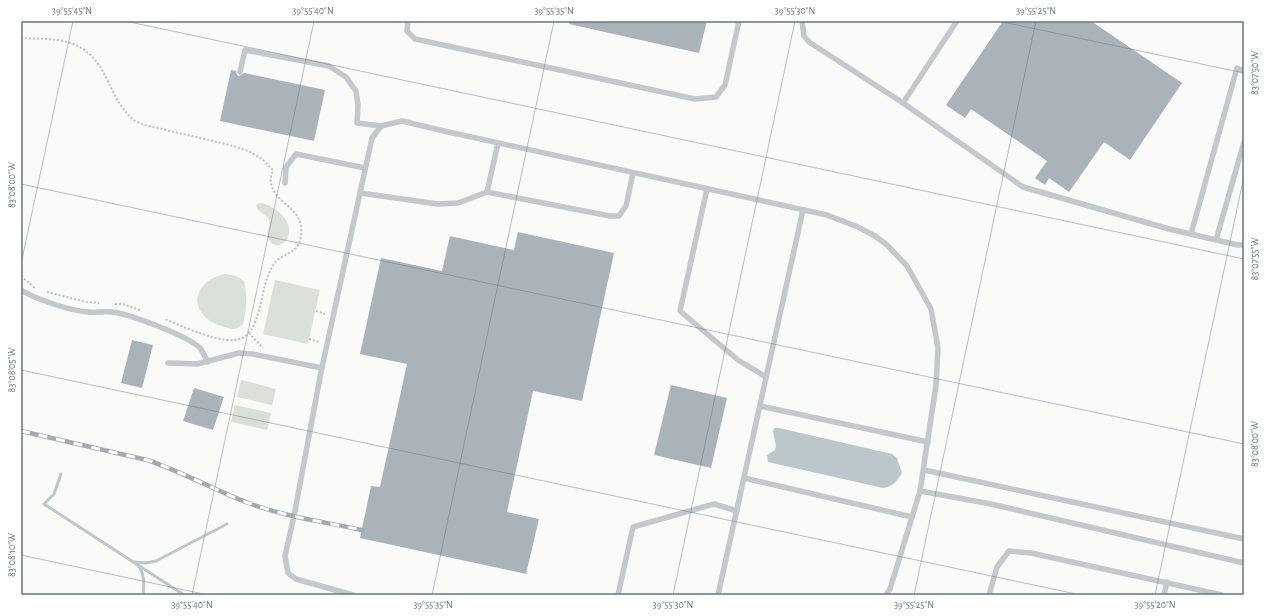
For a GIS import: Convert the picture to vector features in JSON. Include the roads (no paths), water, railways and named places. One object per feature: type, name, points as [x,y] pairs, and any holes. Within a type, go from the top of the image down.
[{"type":"lane","points":[[408,21],[407,31],[415,39],[695,99],[716,97],[725,85],[739,21]]},
{"type":"lane","points":[[802,21],[804,36],[809,42],[903,103],[1023,187],[1191,234],[1242,246]]},
{"type":"lane","points":[[903,103],[957,21]]},
{"type":"lane","points":[[240,72],[245,50],[329,66],[346,76],[356,91],[358,105],[357,123],[381,126],[402,121],[826,215],[858,227],[875,236],[887,245],[907,266],[931,309],[938,348],[936,385],[920,491],[890,589],[886,595]]},
{"type":"lane","points":[[1191,234],[1237,68],[1244,70]]},
{"type":"lane","points":[[353,595],[296,579],[288,573],[285,556],[322,368],[365,168],[372,138],[381,126]]},
{"type":"lane","points":[[1216,240],[1244,142]]},
{"type":"lane","points":[[487,192],[498,143]]},
{"type":"lane","points":[[286,183],[286,167],[296,154],[365,168]]},
{"type":"lane","points":[[360,192],[438,204],[458,204],[487,192],[610,216],[619,216],[626,206],[633,173]]},
{"type":"lane","points":[[707,189],[680,311],[738,360],[766,377]]},
{"type":"lane","points":[[718,595],[803,210]]},
{"type":"lane","points":[[21,290],[55,304],[86,312],[112,312],[126,315],[187,338],[200,349],[208,362]]},
{"type":"lane","points":[[168,363],[196,364],[239,353],[253,354],[322,368]]},
{"type":"lane","points":[[760,406],[928,442]]},
{"type":"lane","points":[[924,470],[1244,539]]},
{"type":"lane","points":[[744,478],[912,517]]},
{"type":"lane","points":[[920,491],[991,504],[1244,563]]},
{"type":"lane","points":[[618,595],[633,527],[714,504],[737,511]]},
{"type":"lane","points":[[989,595],[997,567],[1009,551],[1031,553],[1222,595]]},
{"type":"lane","points":[[1164,595],[1167,582]]},
{"type":"waterway","points":[[61,474],[54,494],[44,504],[184,595]]},
{"type":"waterway","points":[[134,562],[146,563],[156,561],[227,524]]},
{"type":"waterway","points":[[139,566],[144,584],[143,595]]},
{"type":"railway","points":[[21,431],[147,460],[265,509],[362,530]]}]
